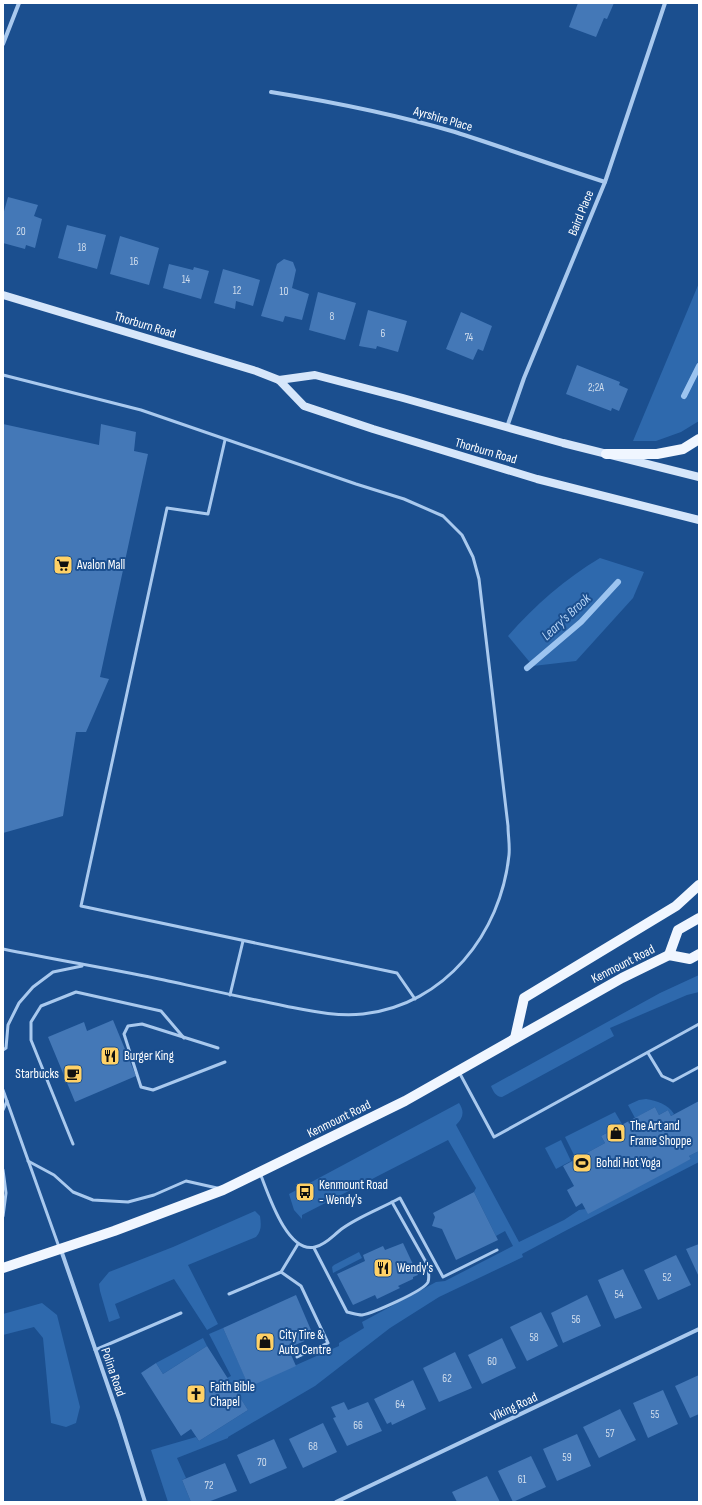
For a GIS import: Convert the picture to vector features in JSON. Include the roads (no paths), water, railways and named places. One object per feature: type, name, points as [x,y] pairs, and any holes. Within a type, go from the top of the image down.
[{"type":"main road","name":"Thorburn Road","points":[[3,295],[256,371],[279,380],[304,406],[373,429],[537,479],[699,520]]},
{"type":"main road","name":"Thorburn Road","points":[[279,380],[314,375],[606,454],[699,477]]},
{"type":"main road","points":[[606,454],[657,454],[683,449],[699,439]]},
{"type":"main road","points":[[515,1038],[524,998],[676,906],[699,885]]},
{"type":"main road","name":"Kenmount Road","points":[[669,955],[678,930],[699,918]]},
{"type":"main road","name":"Kenmount Road","points":[[3,1268],[114,1231],[223,1190],[404,1101],[622,978],[669,955],[690,959],[699,954]]},
{"type":"street","points":[[3,44],[19,3]]},
{"type":"street","name":"Baird Place","points":[[507,427],[524,378],[605,182],[665,3]]},
{"type":"street","name":"Ayrshire Place","points":[[271,92],[354,106],[411,120],[605,182]]},
{"type":"street","name":"Polina Road","points":[[60,1249],[145,1502]]},
{"type":"street","name":"Viking Road","points":[[336,1502],[699,1329]]},
{"type":"lane","points":[[3,375],[141,410],[225,440],[404,499],[443,516],[462,535],[473,557],[479,578],[484,608],[508,826],[509,854],[498,905],[484,934],[466,958],[441,984],[415,999],[390,1009],[363,1014],[333,1015],[3,949]]},
{"type":"lane","points":[[225,440],[208,514],[167,508],[81,906],[397,973],[415,999]]},
{"type":"lane","points":[[230,995],[243,941]]},
{"type":"lane","points":[[3,1050],[6,1048],[8,1025],[19,1003],[33,987],[53,972],[84,966]]},
{"type":"lane","points":[[73,1144],[31,1040],[31,1022],[41,1006],[76,992],[161,1012],[184,1038]]},
{"type":"lane","points":[[218,1048],[142,1024],[128,1026],[124,1034],[141,1087],[153,1090],[224,1062]]},
{"type":"lane","points":[[459,1070],[494,1137],[699,1024]]},
{"type":"lane","points":[[648,1053],[662,1076],[673,1081],[699,1067]]},
{"type":"lane","points":[[3,1090],[60,1249]]},
{"type":"lane","points":[[3,1110],[7,1100]]},
{"type":"lane","points":[[28,1161],[54,1175],[73,1192],[93,1200],[128,1202],[154,1195],[186,1181],[223,1190]]},
{"type":"lane","points":[[3,1170],[6,1194],[3,1216]]},
{"type":"lane","points":[[259,1172],[282,1223],[294,1241],[304,1247],[314,1248],[326,1243],[343,1228],[400,1198],[443,1277],[497,1250]]},
{"type":"lane","points":[[314,1248],[347,1312],[361,1315],[371,1313],[421,1290],[428,1283],[429,1274],[427,1264],[392,1202]]},
{"type":"lane","points":[[228,1294],[281,1272],[298,1244]]},
{"type":"lane","points":[[281,1272],[301,1286],[328,1344],[297,1357]]},
{"type":"lane","points":[[95,1350],[181,1313]]},
{"type":"waterway","name":"Leary's Brook","points":[[684,396],[699,366]]},
{"type":"waterway","name":"Leary's Brook","points":[[527,668],[581,622],[618,582]]},
{"type":"place","name":"Avalon Mall","points":[[63,565]]},
{"type":"place","name":"Burger King","points":[[110,1056]]},
{"type":"place","name":"Starbucks","points":[[73,1074]]},
{"type":"place","name":"The Art and Frame Shoppe","points":[[616,1133]]},
{"type":"place","name":"Bohdi Hot Yoga","points":[[582,1163]]},
{"type":"place","name":"Kenmount Road - Wendy's","points":[[305,1192]]},
{"type":"place","name":"Wendy's","points":[[383,1268]]},
{"type":"place","name":"City Tire & Auto Centre","points":[[265,1342]]},
{"type":"place","name":"Faith Bible Chapel","points":[[196,1394]]}]
